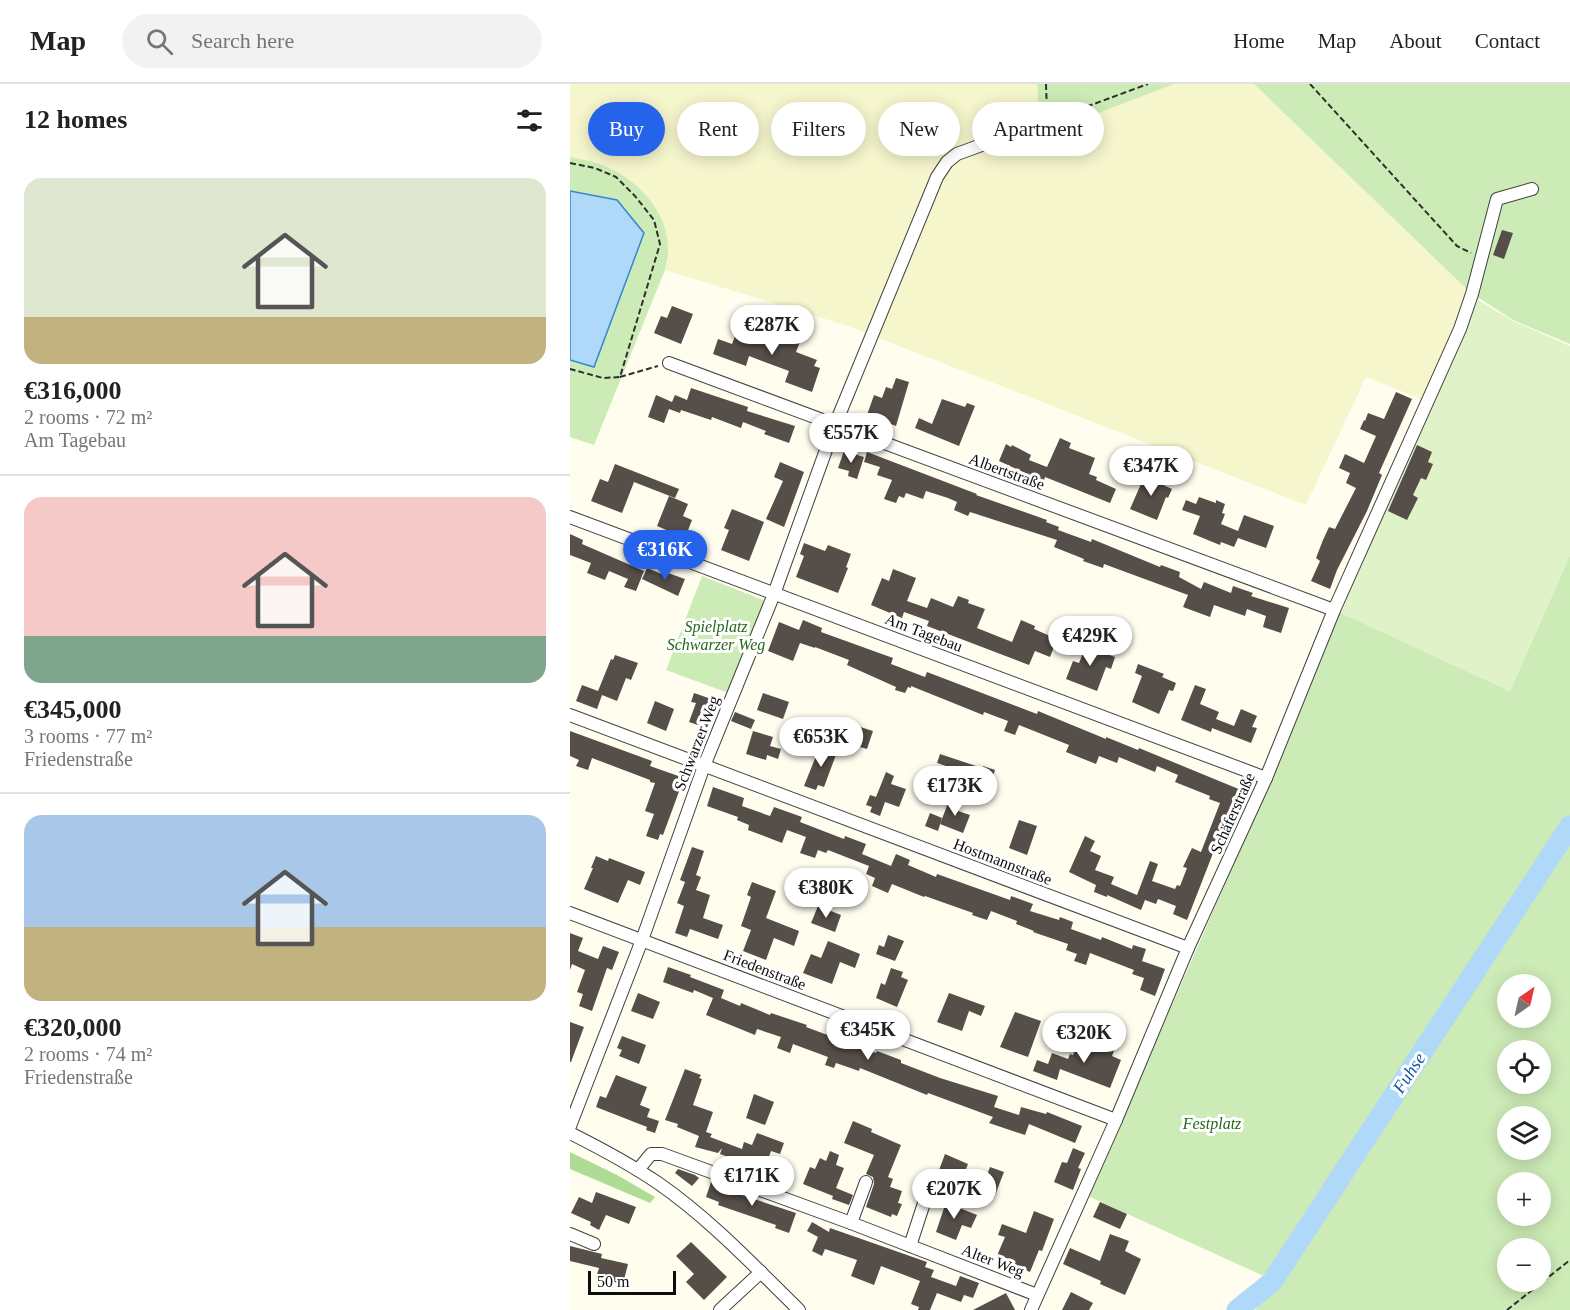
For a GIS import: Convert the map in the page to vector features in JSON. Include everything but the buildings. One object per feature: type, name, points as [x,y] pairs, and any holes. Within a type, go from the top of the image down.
[{"type":"street","name":"Schwarzer Weg","points":[[570,1126],[642,940],[704,766],[774,594],[836,425],[937,177],[947,162],[957,154],[972,148]]},
{"type":"street","name":"Schäferstraße","points":[[1031,1310],[1116,1120],[1188,948],[1266,778],[1334,610],[1460,329],[1497,199],[1532,189]]},
{"type":"street","name":"Albertstraße","points":[[669,363],[1334,610]]},
{"type":"street","name":"Am Tagebau","points":[[570,517],[1266,778]]},
{"type":"street","name":"Hostmannstraße","points":[[570,715],[1188,948]]},
{"type":"street","name":"Friedenstraße","points":[[570,913],[1116,1120]]},
{"type":"street","points":[[570,1133],[638,1170],[694,1211],[799,1310]]},
{"type":"street","name":"Alter Weg","points":[[638,1170],[651,1154],[662,1154],[1038,1295]]},
{"type":"street","points":[[851,1223],[866,1182]]},
{"type":"street","points":[[910,1246],[926,1197]]},
{"type":"street","points":[[570,1234],[594,1244]]},
{"type":"street","points":[[720,1310],[761,1272]]},
{"type":"path","points":[[1046,84],[1047,102]]},
{"type":"path","points":[[1099,102],[1148,84]]},
{"type":"path","points":[[1310,84],[1457,246],[1481,259]]},
{"type":"path","points":[[570,163],[595,168],[616,177],[654,220],[660,244],[620,377]]},
{"type":"path","points":[[570,369],[603,378],[620,377],[669,363]]},
{"type":"path","points":[[1507,1310],[1570,1260]]},
{"type":"green space","points":[[570,84],[1037,84],[1038,102],[972,102],[972,156],[1104,156],[1104,110],[1174,84],[1254,84],[1478,300],[1431,403],[1366,377],[1306,505],[848,326],[665,270],[668,247],[596,162],[570,157]]},
{"type":"green space","points":[[1037,84],[1174,84],[1104,111],[1104,102],[1038,102]]},
{"type":"green space","points":[[1254,84],[1570,84],[1570,344],[1513,320],[1479,298],[1478,300]]},
{"type":"green space","points":[[570,157],[610,168],[646,195],[662,219],[668,247],[665,270],[594,445],[570,437],[570,360],[594,367],[617,200],[570,191]]},
{"type":"green space","points":[[1478,300],[1513,321],[1570,346],[1570,555],[1510,691],[1337,611]]},
{"type":"green space","name":"Festplatz","points":[[1570,555],[1570,1310],[1256,1310],[1260,1285],[1268,1278],[1088,1196],[1271,780],[1337,611],[1510,691]]},
{"type":"green space","name":"Spielplatz Schwarzer Weg","points":[[702,576],[766,601],[731,694],[666,670]]},
{"type":"green space","points":[[570,1152],[655,1197],[650,1203],[570,1169]]},
{"type":"water","points":[[570,191],[617,200],[644,233],[594,367],[570,360]]},
{"type":"waterway","name":"Fuhse","points":[[1237,1310],[1272,1282],[1570,826]]}]
